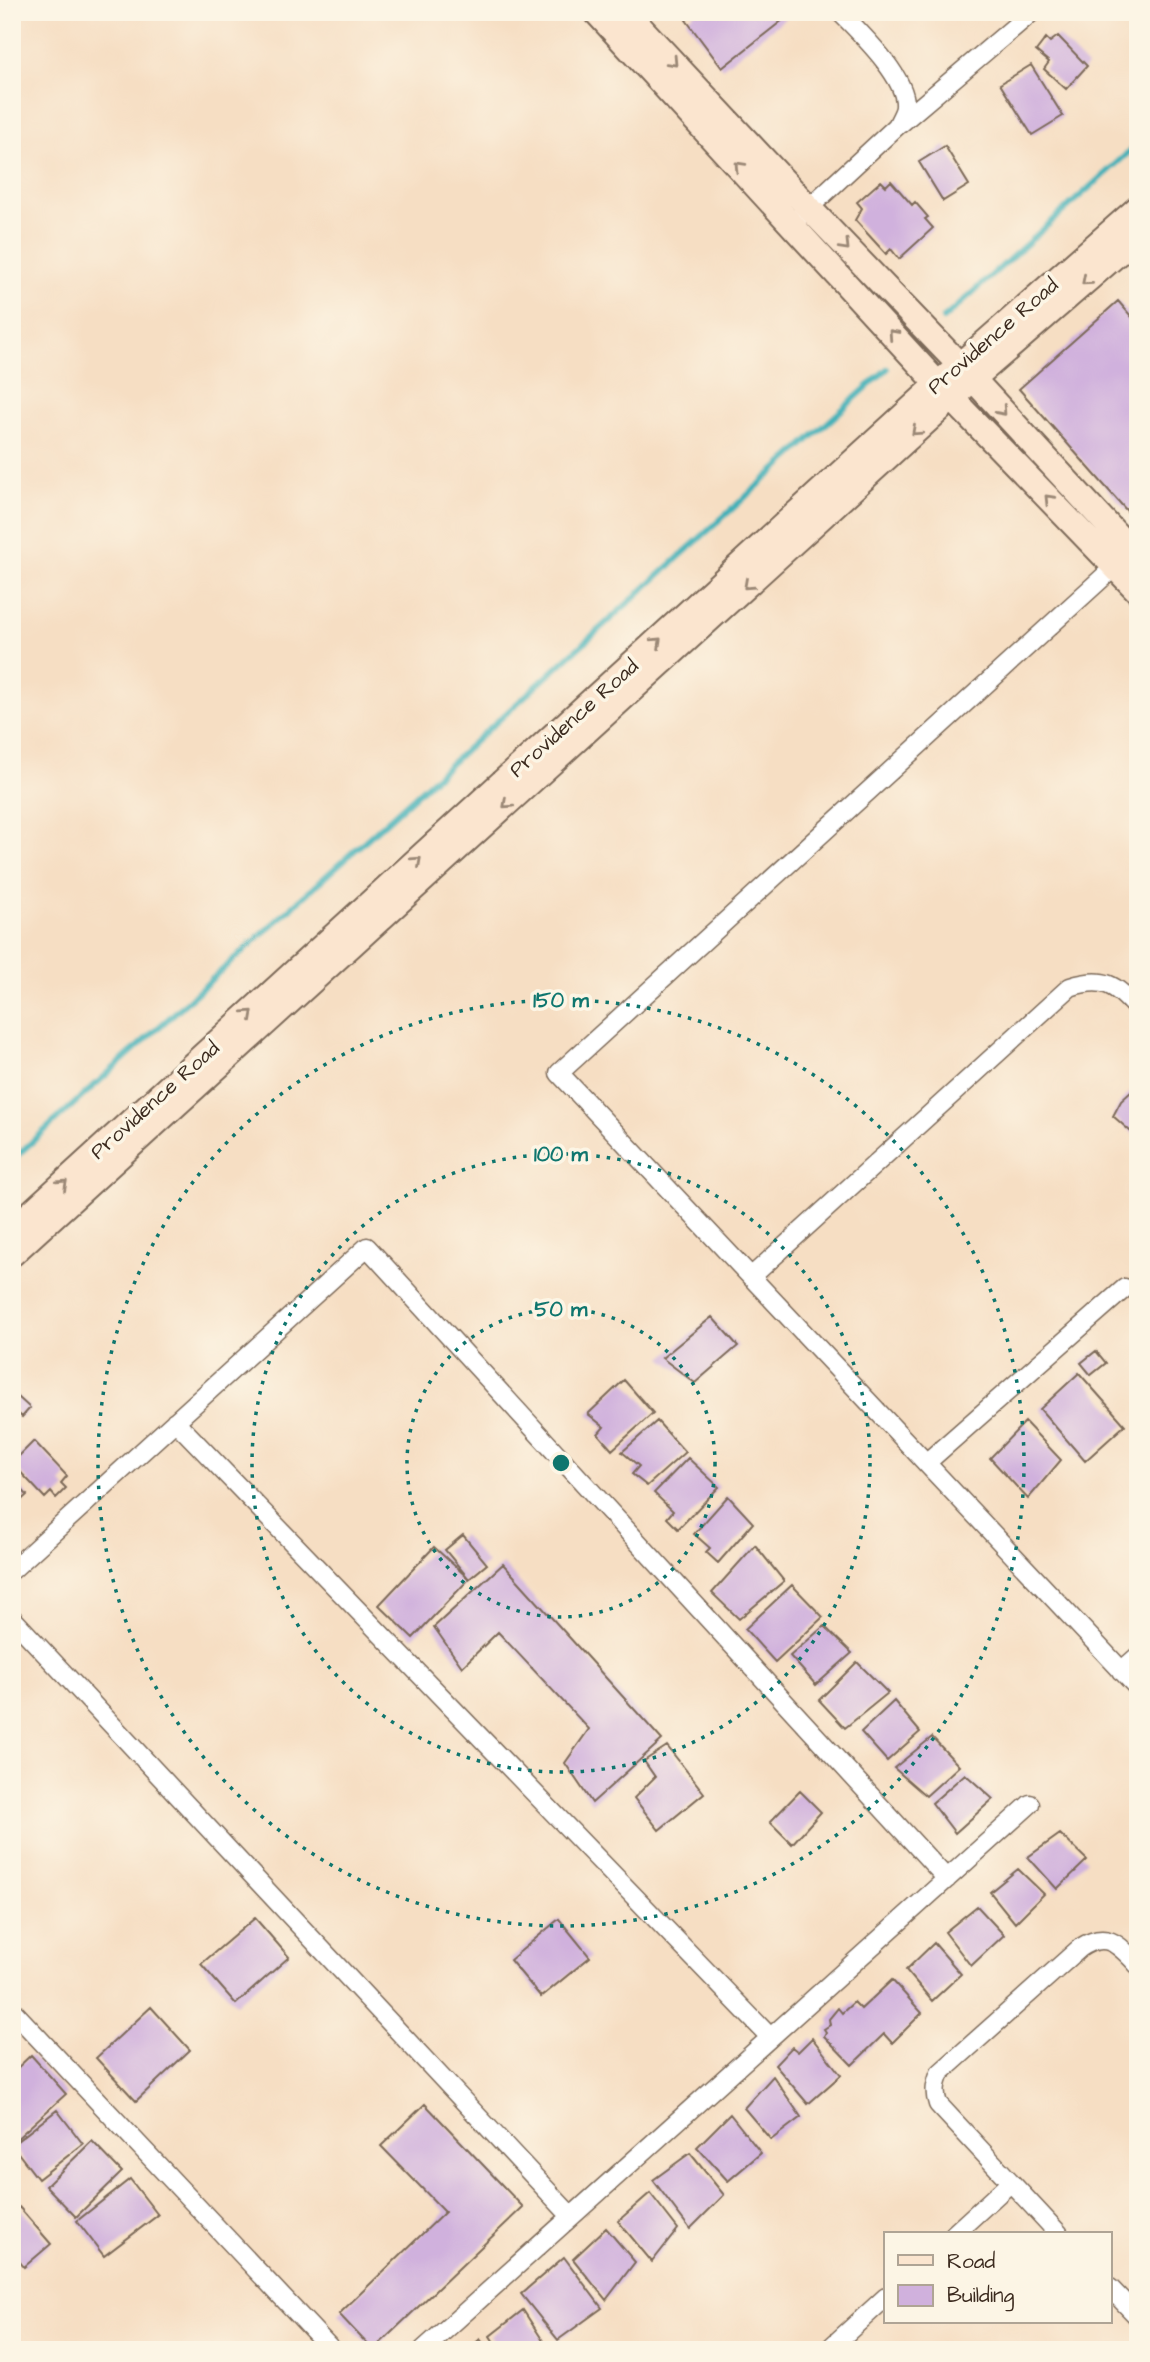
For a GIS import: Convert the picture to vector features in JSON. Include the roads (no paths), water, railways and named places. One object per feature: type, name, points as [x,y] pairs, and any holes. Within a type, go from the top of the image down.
[{"type":"street","points":[[596,12],[800,216],[966,372],[1130,555],[1138,592]]},
{"type":"street","points":[[626,12],[945,391],[1130,555]]},
{"type":"street","points":[[841,12],[880,54],[902,88],[906,107],[897,127]]},
{"type":"street","points":[[800,216],[897,127],[1032,12]]},
{"type":"street","name":"Providence Road","points":[[12,1230],[966,372],[1138,208]]},
{"type":"street","name":"Providence Road","points":[[966,372],[1138,236]]},
{"type":"street","name":"Providence Road","points":[[12,1254],[945,391]]},
{"type":"street","points":[[1130,555],[559,1073],[1138,1688]]},
{"type":"street","points":[[751,1277],[1070,987],[1090,981],[1107,983],[1138,1010]]},
{"type":"street","points":[[12,1570],[367,1247],[947,1879]]},
{"type":"street","points":[[926,1463],[1125,1288]]},
{"type":"street","points":[[175,1421],[770,2037]]},
{"type":"street","points":[[12,1618],[571,2216]]},
{"type":"street","points":[[1121,1671],[1138,1656]]},
{"type":"street","points":[[423,2350],[1030,1804]]},
{"type":"street","points":[[1057,2232],[938,2104],[935,2085],[940,2073],[1080,1948],[1093,1940],[1102,1939],[1120,1946],[1138,1965]]},
{"type":"street","points":[[12,2010],[332,2350]]},
{"type":"street","points":[[956,2232],[1010,2182]]},
{"type":"street","points":[[1112,2290],[1138,2317]]},
{"type":"street","points":[[828,2350],[884,2299]]},
{"type":"waterway","points":[[943,319],[1138,144]]},
{"type":"waterway","points":[[12,1160],[887,369]]}]
